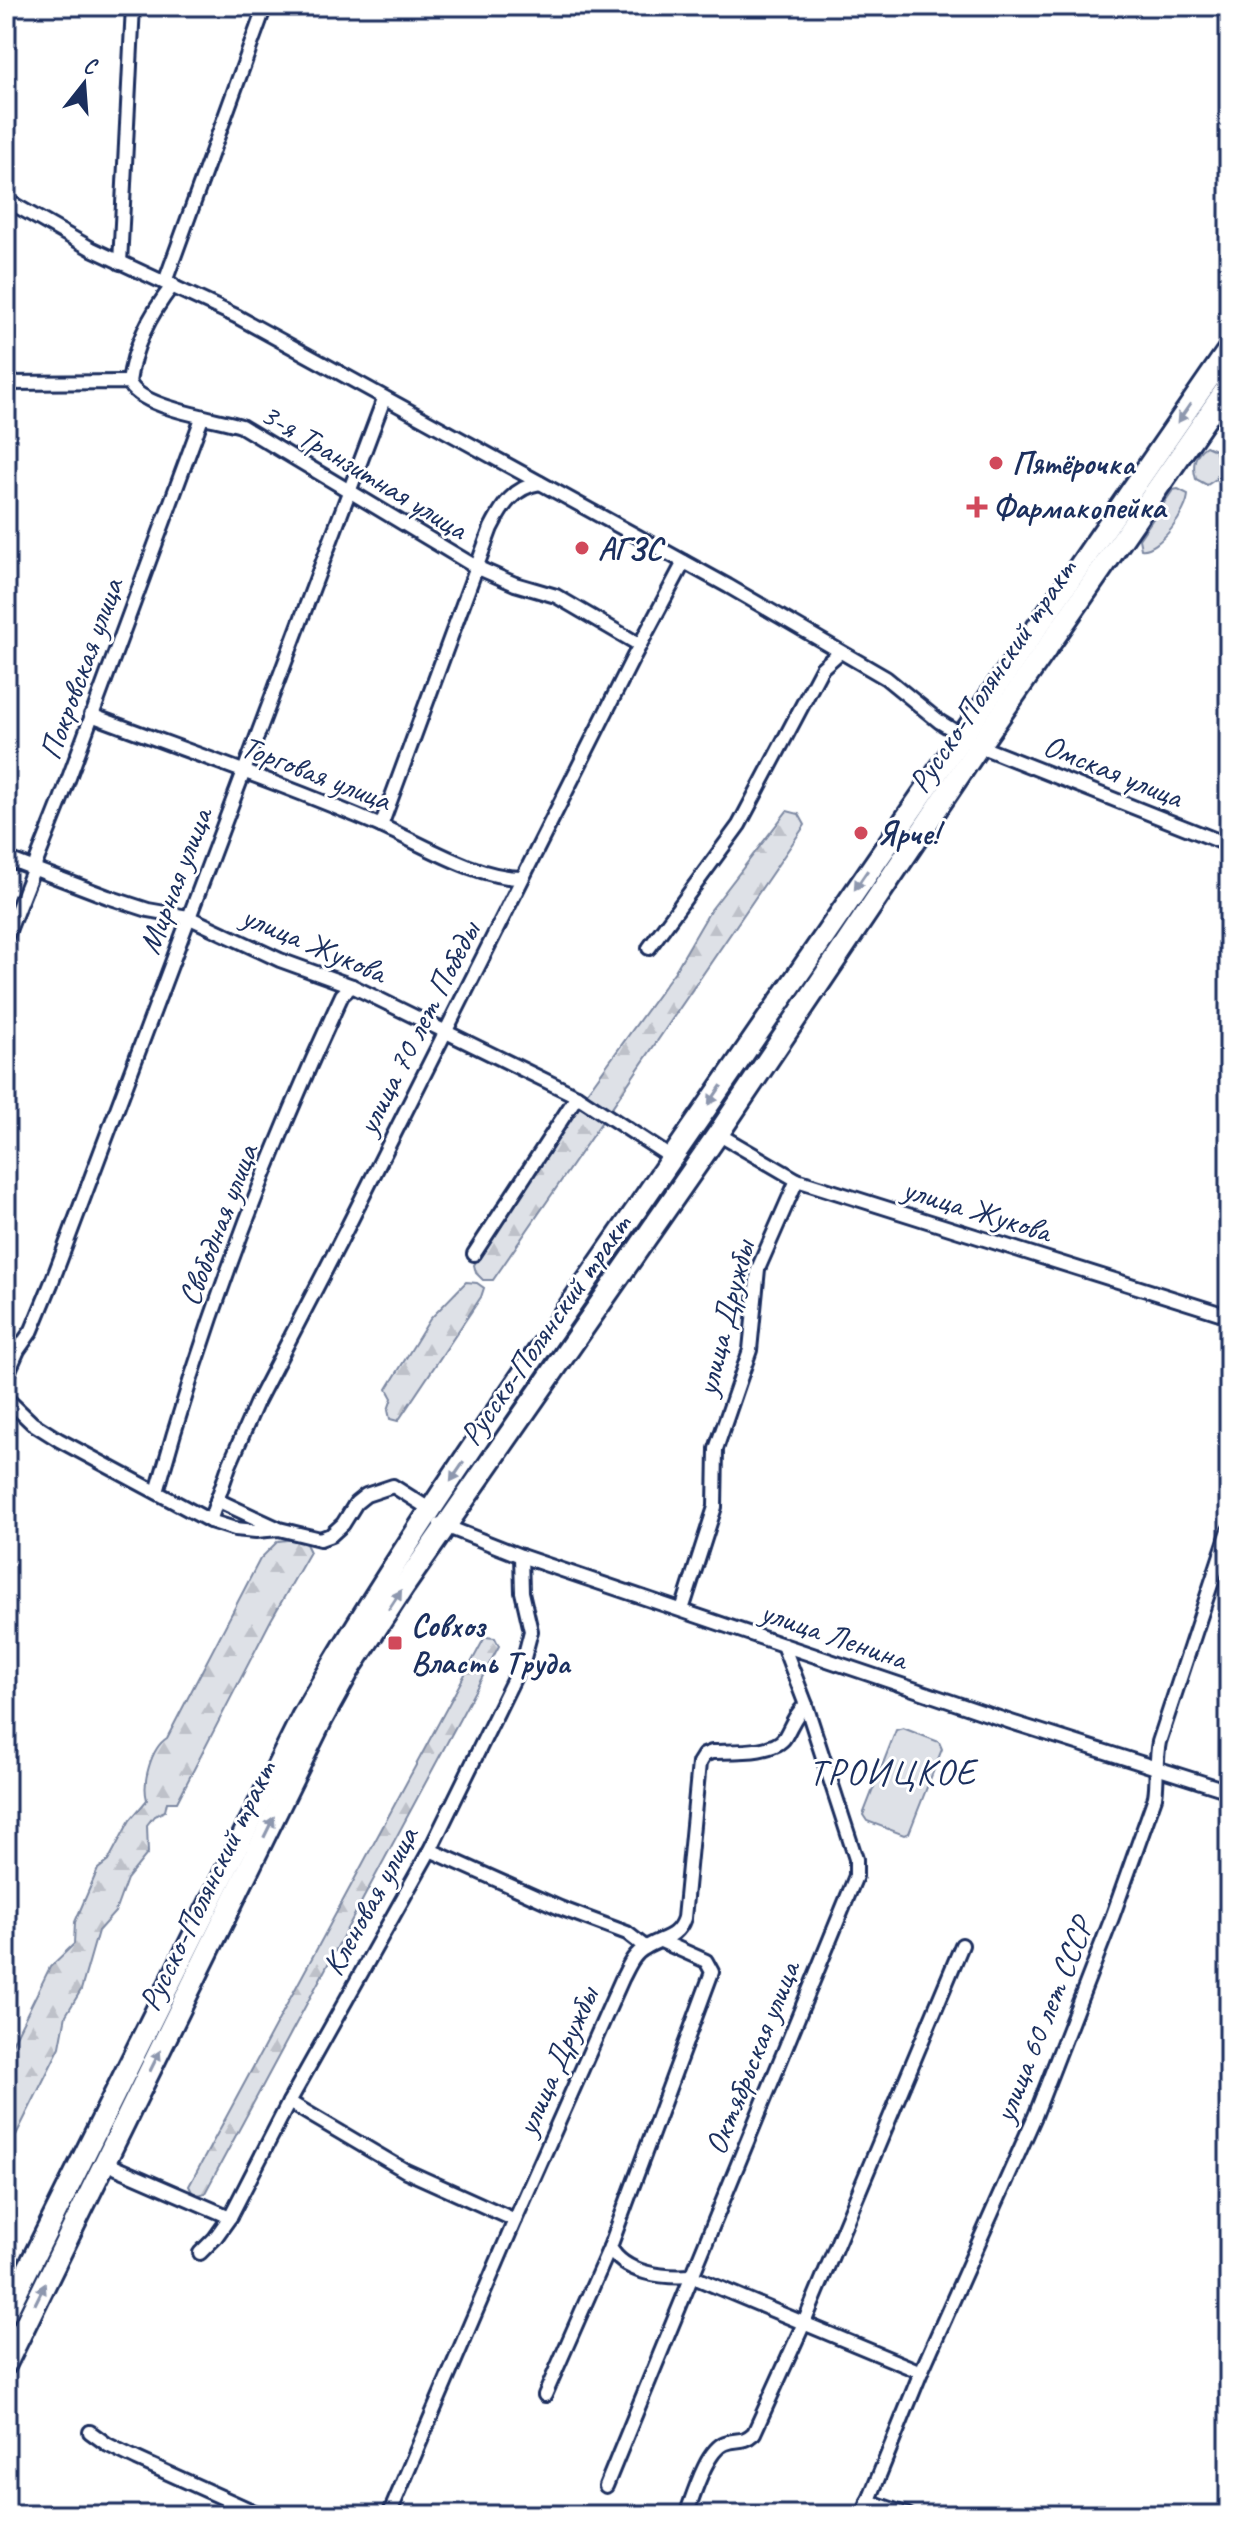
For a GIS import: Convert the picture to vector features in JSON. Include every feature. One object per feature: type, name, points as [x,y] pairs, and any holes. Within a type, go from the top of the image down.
[{"type":"main road","name":"Русско-Полянский тракт","points":[[6,2313],[302,1717],[333,1661],[429,1513],[960,735],[1229,349]]},
{"type":"main road","name":"Русско-Полянский тракт","points":[[6,2364],[322,1719],[349,1670],[1229,385]]},
{"type":"street","points":[[6,21],[7,6]]},
{"type":"street","points":[[120,263],[133,6]]},
{"type":"street","points":[[6,383],[129,382],[136,348],[169,283],[265,6]]},
{"type":"street","name":"Омская улица","points":[[6,200],[120,263],[236,316],[684,562],[886,678],[979,746],[1229,845]]},
{"type":"street","name":"3-я Транзитная улица","points":[[129,382],[131,388],[147,398],[256,433],[476,567],[515,584],[556,596],[640,645]]},
{"type":"street","name":"Мирная улица","points":[[6,1377],[18,1350],[32,1330],[53,1279],[384,399]]},
{"type":"street","name":"Покровская улица","points":[[6,938],[202,418]]},
{"type":"street","points":[[381,826],[476,567],[501,509],[526,485],[540,483]]},
{"type":"street","name":"улица 70 лет Победы","points":[[210,1521],[256,1404],[684,562]]},
{"type":"street","points":[[649,948],[739,825],[822,668],[840,652]]},
{"type":"street","name":"Торговая улица","points":[[91,715],[381,826],[445,856],[488,872],[522,878]]},
{"type":"street","name":"улица Жукова","points":[[6,858],[148,910],[188,917],[280,960],[352,986],[577,1096],[672,1158]]},
{"type":"street","name":"Свободная улица","points":[[157,1492],[184,1393],[250,1210],[303,1078],[342,995],[352,986]]},
{"type":"street","points":[[474,1254],[577,1096]]},
{"type":"street","name":"улица Жукова","points":[[718,1134],[797,1180],[1229,1316]]},
{"type":"street","name":"улица Дружбы","points":[[682,1610],[715,1507],[716,1449],[750,1350],[758,1269],[797,1180]]},
{"type":"street","points":[[6,1398],[32,1423],[59,1440],[210,1521],[235,1529],[279,1529]]},
{"type":"street","name":"улица Ленина","points":[[279,1529],[320,1539],[331,1535],[366,1495],[393,1486],[445,1527],[521,1556],[1229,1791]]},
{"type":"street","points":[[217,1500],[279,1529]]},
{"type":"street","name":"улица 60 лет СССР","points":[[863,2515],[921,2372],[1046,2087],[1113,1915],[1155,1797],[1159,1742],[1229,1530]]},
{"type":"street","name":"Кленовая улица","points":[[200,2253],[230,2217],[289,2102],[430,1850],[529,1643],[531,1631],[522,1592],[521,1556]]},
{"type":"street","name":"Октябрьская улица","points":[[606,2486],[856,1876],[856,1859],[783,1645]]},
{"type":"street","points":[[430,1850],[560,1908],[627,1933],[645,1947],[661,1941],[673,1936],[684,1918],[699,1763],[704,1755],[712,1752],[775,1747],[784,1740],[798,1711],[806,1705]]},
{"type":"street","points":[[545,2395],[610,2247],[712,1972],[706,1961],[661,1941]]},
{"type":"street","points":[[686,2515],[715,2450],[725,2443],[745,2441],[754,2433],[804,2323],[962,1945]]},
{"type":"street","name":"улица Дружбы","points":[[389,2515],[622,1979],[631,1961],[645,1947]]},
{"type":"street","points":[[289,2102],[406,2171],[515,2220]]},
{"type":"street","points":[[105,2163],[230,2217]]},
{"type":"street","points":[[610,2247],[620,2261],[640,2270],[667,2277],[691,2276],[921,2372]]},
{"type":"street","points":[[90,2432],[108,2445],[261,2515]]},
{"type":"street","points":[[868,2501],[908,2515]]},
{"type":"green space","points":[[1206,446],[1215,450],[1221,466],[1216,479],[1207,485],[1196,479],[1194,469],[1197,457]]},
{"type":"green space","points":[[1173,490],[1188,494],[1178,520],[1156,544],[1141,549],[1139,539]]},
{"type":"green space","points":[[787,811],[799,814],[805,825],[610,1110],[586,1094],[675,971],[710,911]]},
{"type":"green space","points":[[578,1104],[603,1120],[493,1280],[483,1280],[476,1273],[474,1265]]},
{"type":"green space","points":[[466,1282],[477,1283],[484,1288],[481,1297],[398,1421],[390,1419],[388,1410],[392,1398],[387,1389],[430,1319]]},
{"type":"green space","points":[[296,1539],[306,1544],[310,1552],[271,1620],[177,1802],[167,1802],[165,1811],[154,1816],[147,1825],[148,1853],[127,1879],[115,1912],[98,1931],[81,1990],[66,2015],[60,2047],[6,2155],[6,2056],[50,1967],[74,1944],[75,1922],[98,1869],[108,1861],[130,1820],[147,1800],[146,1784],[152,1757],[167,1738],[260,1559],[278,1541]]},
{"type":"green space","points":[[485,1637],[495,1638],[499,1646],[205,2193],[194,2196],[189,2186]]},
{"type":"green space","points":[[903,1728],[939,1742],[942,1749],[909,1833],[904,1835],[867,1821],[863,1815],[896,1730]]},
{"type":"place","name":"Пятёрочка","points":[[996,463]]},
{"type":"place","name":"Фармакопейка","points":[[977,507]]},
{"type":"place","name":"АГЗС","points":[[582,548]]},
{"type":"place","name":"Ярче!","points":[[861,833]]},
{"type":"place","name":"Совхоз Власть Труда","points":[[395,1643]]},
{"type":"district","name":"ТРОИЦКОЕ","points":[[893,1772]]}]
